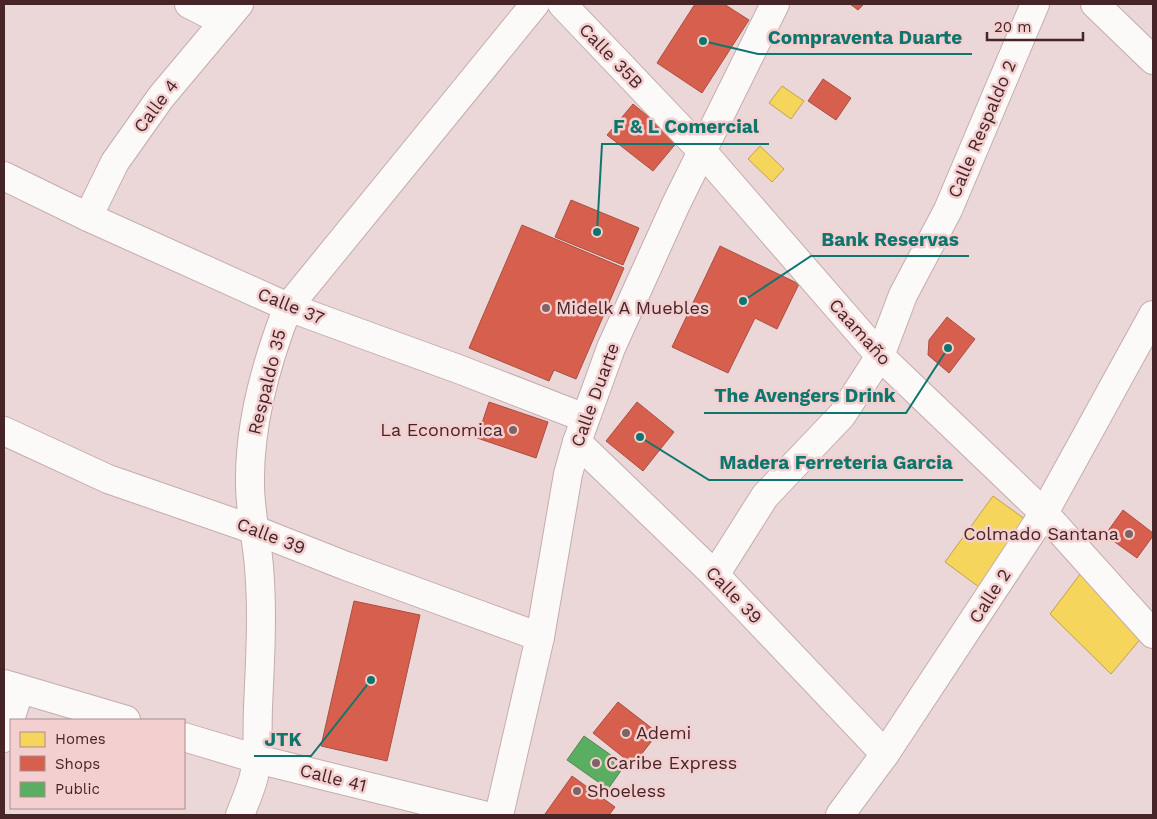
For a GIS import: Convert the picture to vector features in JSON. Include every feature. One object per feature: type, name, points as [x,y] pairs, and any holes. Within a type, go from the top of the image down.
[{"type":"street","points":[[189,4],[231,13]]},
{"type":"street","name":"Respaldo 35","points":[[240,815],[254,778],[257,759],[261,641],[260,568],[250,486],[251,449],[261,395],[273,347],[288,307],[535,4]]},
{"type":"street","name":"Calle 35B","points":[[562,4],[702,151]]},
{"type":"street","name":"Calle Duarte","points":[[498,815],[540,637],[568,474],[581,430],[612,348],[676,204],[775,4]]},
{"type":"street","name":"Calle Respaldo 2","points":[[715,575],[765,496],[842,415],[880,356],[903,295],[948,210],[1035,4]]},
{"type":"street","points":[[1095,4],[1153,60]]},
{"type":"street","name":"Calle 4","points":[[88,217],[115,162],[160,98],[231,13]]},
{"type":"street","name":"Caamaño","points":[[702,151],[880,356],[1044,513],[1153,634]]},
{"type":"street","name":"Calle 37","points":[[4,176],[88,217],[288,307],[460,370],[581,430]]},
{"type":"street","name":"Calle 2","points":[[840,815],[886,754],[1044,513],[1153,315]]},
{"type":"street","name":"Calle 39","points":[[581,430],[715,575],[886,754]]},
{"type":"street","name":"Calle 39","points":[[4,431],[108,479],[256,530],[355,569],[540,637]]},
{"type":"street","points":[[4,738],[12,687],[123,719]]},
{"type":"street","name":"Calle 41","points":[[185,737],[257,759],[483,815]]},
{"type":"building: Homes","points":[[782,86],[804,101],[791,119],[769,103]]},
{"type":"building: Homes","points":[[760,146],[784,169],[772,182],[748,159]]},
{"type":"building: Homes","points":[[993,496],[1040,530],[979,587],[945,562]]},
{"type":"building: Homes","points":[[1081,573],[1143,636],[1111,674],[1050,614]]},
{"type":"building: Shops","points":[[695,4],[724,4],[749,20],[702,93],[657,63]]},
{"type":"building: Shops","points":[[850,4],[864,4],[858,10]]},
{"type":"building: Shops","points":[[823,79],[851,98],[836,120],[808,101]]},
{"type":"building: Shops","points":[[633,104],[678,141],[653,171],[607,135]]},
{"type":"building: Shops","points":[[571,200],[639,228],[623,265],[555,237]]},
{"type":"building: Shops","name":"Midelk A Muebles","points":[[522,225],[624,268],[576,379],[554,370],[549,381],[469,348]]},
{"type":"building: Shops","points":[[720,246],[799,284],[777,329],[755,318],[728,373],[672,347]]},
{"type":"building: Shops","points":[[947,317],[975,339],[949,373],[928,355],[929,340]]},
{"type":"building: Shops","name":"La Economica","points":[[489,402],[548,422],[536,458],[477,438]]},
{"type":"building: Shops","points":[[637,402],[674,432],[643,471],[606,441]]},
{"type":"building: Shops","name":"Colmado Santana","points":[[1123,510],[1153,533],[1153,536],[1137,558],[1105,535]]},
{"type":"building: Shops","points":[[354,601],[420,615],[387,761],[321,746]]},
{"type":"building: Shops","name":"Ademi","points":[[618,702],[658,733],[633,765],[593,733]]},
{"type":"building: Shops","name":"Shoeless","points":[[572,776],[615,807],[609,815],[545,814]]},
{"type":"building: Public","name":"Caribe Express","points":[[584,736],[625,765],[608,789],[567,760]]},
{"type":"place","name":"Compraventa Duarte","points":[[703,41]]},
{"type":"place","name":"F & L Comercial","points":[[597,232]]},
{"type":"place","name":"Bank Reservas","points":[[743,301]]},
{"type":"place","name":"Midelk A Muebles","points":[[546,308]]},
{"type":"place","name":"The Avengers Drink","points":[[948,348]]},
{"type":"place","name":"La Economica","points":[[513,430]]},
{"type":"place","name":"Madera Ferreteria Garcia","points":[[640,437]]},
{"type":"place","name":"Colmado Santana","points":[[1129,534]]},
{"type":"place","name":"JTK","points":[[371,680]]},
{"type":"place","name":"Ademi","points":[[626,733]]},
{"type":"place","name":"Caribe Express","points":[[596,763]]},
{"type":"place","name":"Shoeless","points":[[577,791]]}]
